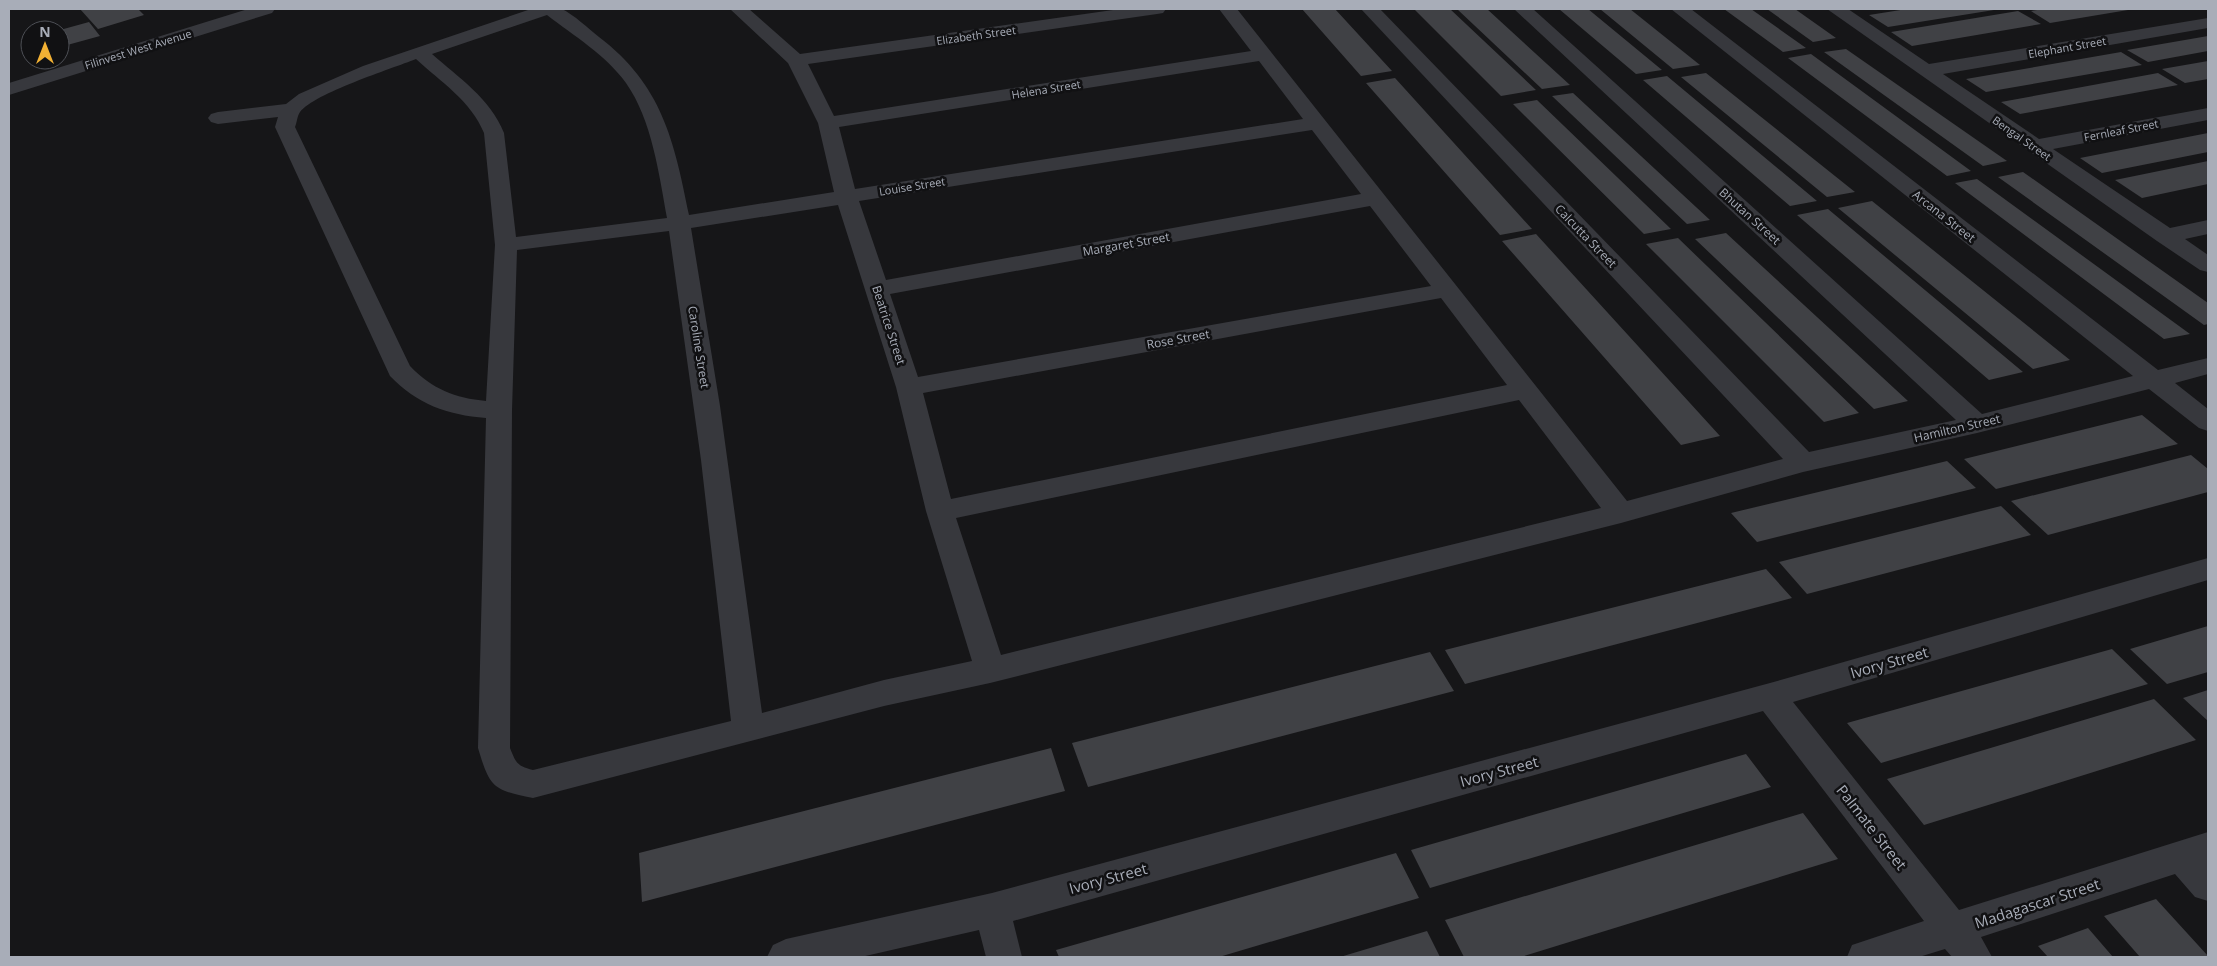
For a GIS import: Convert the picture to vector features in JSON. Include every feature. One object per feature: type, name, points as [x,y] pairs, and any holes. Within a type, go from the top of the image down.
[{"type":"street","name":"Filinvest West Avenue","points":[[9,89],[266,9]]},
{"type":"street","points":[[218,118],[292,108],[314,93],[419,52],[549,9]]},
{"type":"street","name":"Caroline Street","points":[[549,9],[627,72],[641,92],[662,147],[679,223],[708,407],[748,730]]},
{"type":"street","name":"Beatrice Street","points":[[739,9],[796,60],[828,123],[846,196],[909,388],[940,511],[990,670]]},
{"type":"street","name":"Elizabeth Street","points":[[796,60],[1157,9]]},
{"type":"street","points":[[1228,9],[1621,512]]},
{"type":"street","name":"Calcutta Street","points":[[1370,9],[1802,464]]},
{"type":"street","name":"Bhutan Street","points":[[1523,9],[1977,424]]},
{"type":"street","name":"Arcana Street","points":[[1680,9],[2208,422]]},
{"type":"street","name":"Bengal Street","points":[[1836,9],[2208,265]]},
{"type":"street","points":[[2196,9],[2208,12]]},
{"type":"street","name":"Elephant Street","points":[[1925,71],[2208,23]]},
{"type":"street","points":[[292,108],[285,127],[399,370],[414,387],[434,399],[465,408],[499,410],[506,245],[494,133],[490,120],[481,108],[419,52]]},
{"type":"street","name":"Helena Street","points":[[828,123],[1264,55]]},
{"type":"street","name":"Fernleaf Street","points":[[2034,146],[2208,114]]},
{"type":"street","name":"Louise Street","points":[[506,245],[679,223],[1317,123]]},
{"type":"street","name":"Margaret Street","points":[[877,289],[1376,198]]},
{"type":"street","points":[[2165,236],[2208,227]]},
{"type":"street","name":"Rose Street","points":[[909,388],[1447,290]]},
{"type":"street","name":"Hamilton Street","points":[[499,410],[494,748],[500,766],[510,779],[533,784],[748,730],[884,693],[990,670],[1621,512],[1802,464],[1977,424],[2208,366]]},
{"type":"street","points":[[940,511],[1525,390]]},
{"type":"street","name":"Ivory Street","points":[[786,957],[992,910],[1770,696],[2208,570]]},
{"type":"street","name":"Palmate Street","points":[[1770,696],[1974,957]]},
{"type":"street","points":[[2195,852],[2208,885]]},
{"type":"street","name":"Madagascar Street","points":[[1865,957],[2195,852]]},
{"type":"street","points":[[992,910],[1004,957]]},
{"type":"building","points":[[80,9],[138,9],[144,15],[98,29]]},
{"type":"building","points":[[1302,9],[1335,9],[1392,71],[1361,76]]},
{"type":"building","points":[[1414,9],[1450,9],[1536,90],[1501,96]]},
{"type":"building","points":[[1457,9],[1487,9],[1570,85],[1542,89]]},
{"type":"building","points":[[1559,9],[1588,9],[1662,70],[1636,74]]},
{"type":"building","points":[[1600,9],[1630,9],[1700,65],[1673,69]]},
{"type":"building","points":[[1724,9],[1751,9],[1806,48],[1783,52]]},
{"type":"building","points":[[1767,9],[1795,9],[1836,38],[1813,42]]},
{"type":"building","points":[[1907,9],[1994,10],[1888,27],[1869,15]]},
{"type":"building","points":[[2044,9],[2128,10],[2050,23],[2031,11]]},
{"type":"building","points":[[2018,11],[2041,24],[1912,46],[1891,32]]},
{"type":"building","points":[[89,22],[100,36],[70,44],[70,27]]},
{"type":"building","points":[[2208,36],[2208,51],[2148,62],[2127,50]]},
{"type":"building","points":[[1846,49],[2007,161],[1983,166],[1824,52]]},
{"type":"building","points":[[2121,52],[2142,65],[1986,92],[1966,79]]},
{"type":"building","points":[[1811,54],[1971,171],[1947,176],[1788,58]]},
{"type":"building","points":[[2208,61],[2208,79],[2185,83],[2162,69]]},
{"type":"building","points":[[1706,73],[1855,192],[1827,197],[1681,77]]},
{"type":"building","points":[[2158,73],[2178,85],[2020,114],[2001,102]]},
{"type":"building","points":[[1667,76],[1817,201],[1790,206],[1643,80]]},
{"type":"building","points":[[1395,78],[1532,229],[1500,235],[1366,83]]},
{"type":"building","points":[[1573,93],[1710,220],[1687,224],[1552,96]]},
{"type":"building","points":[[1537,100],[1671,229],[1644,234],[1513,104]]},
{"type":"building","points":[[2208,133],[2208,152],[2102,173],[2080,158]]},
{"type":"building","points":[[2208,161],[2208,184],[2142,198],[2115,180]]},
{"type":"building","points":[[2023,172],[2208,303],[2208,324],[2204,325],[1998,177]]},
{"type":"building","points":[[1977,179],[2190,334],[2164,339],[1955,183]]},
{"type":"building","points":[[1872,201],[2070,360],[2033,369],[1838,208]]},
{"type":"building","points":[[1828,209],[2023,372],[1989,380],[1797,215]]},
{"type":"building","points":[[1726,233],[1908,401],[1874,409],[1695,239]]},
{"type":"building","points":[[1536,234],[1720,436],[1681,445],[1502,241]]},
{"type":"building","points":[[1678,238],[1859,413],[1824,422],[1646,244]]},
{"type":"building","points":[[2142,415],[2178,444],[1996,489],[1964,459]]},
{"type":"building","points":[[2191,455],[2208,469],[2208,492],[2048,535],[2011,501]]},
{"type":"building","points":[[1947,461],[1976,488],[1757,542],[1731,513]]},
{"type":"building","points":[[2001,506],[2031,535],[1807,594],[1779,562]]},
{"type":"building","points":[[1766,569],[1792,598],[1465,684],[1445,650]]},
{"type":"building","points":[[2208,626],[2208,672],[2167,684],[2130,649]]},
{"type":"building","points":[[2112,649],[2148,684],[1881,763],[1847,723]]},
{"type":"building","points":[[1430,652],[1454,691],[1088,787],[1072,743]]},
{"type":"building","points":[[2208,690],[2208,721],[2183,698]]},
{"type":"building","points":[[2154,699],[2196,740],[1924,825],[1887,779]]},
{"type":"building","points":[[1051,748],[1065,791],[642,902],[639,853]]},
{"type":"building","points":[[1746,754],[1771,787],[1430,888],[1411,850]]},
{"type":"building","points":[[1803,813],[1838,859],[1521,957],[1464,957],[1445,920]]},
{"type":"building","points":[[1396,853],[1419,898],[1219,957],[1059,957],[1056,950]]},
{"type":"building","points":[[2156,899],[2208,957],[2140,957],[2104,916]]},
{"type":"building","points":[[2088,928],[2113,957],[2048,957],[2038,946]]},
{"type":"building","points":[[1427,931],[1440,957],[1340,957]]}]
